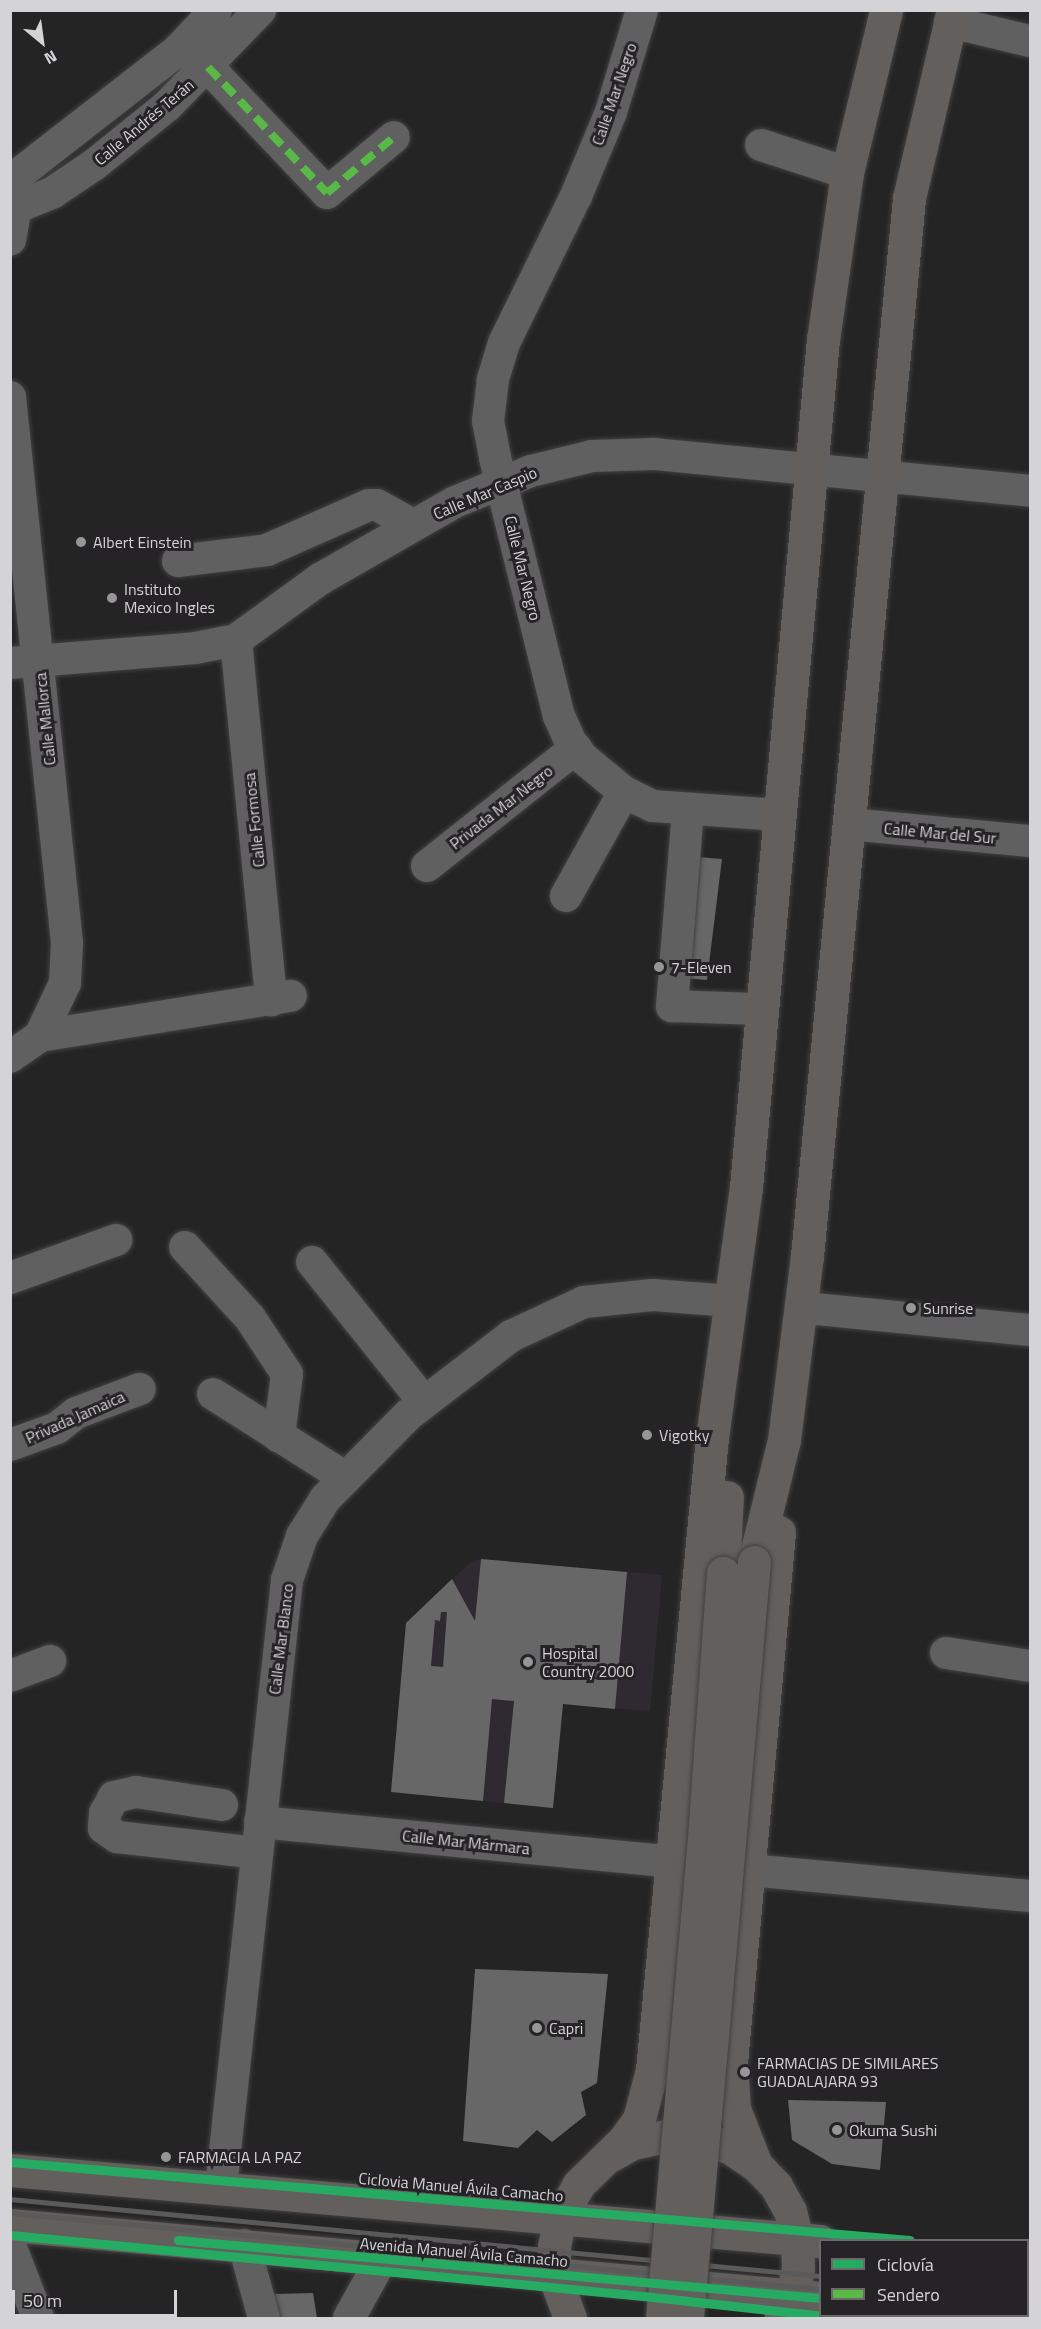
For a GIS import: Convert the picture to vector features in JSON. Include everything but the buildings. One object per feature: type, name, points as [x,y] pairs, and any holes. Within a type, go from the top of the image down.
[{"type":"main road","points":[[570,2319],[554,2275],[554,2246],[560,2218],[578,2185],[639,2119],[652,2070],[712,1438],[724,1363],[746,1187],[760,1008],[823,340],[847,173],[886,10]]},
{"type":"main road","points":[[687,2319],[754,1562],[784,1440],[807,1256],[909,198],[951,16]]},
{"type":"main road","points":[[756,2165],[734,2109],[731,2063],[774,1562],[805,1391],[815,1309],[817,1275],[807,1256]]},
{"type":"main road","points":[[662,2319],[723,1573],[727,1505],[724,1363]]},
{"type":"main road","points":[[658,2020],[666,2047],[691,2061],[702,2061],[721,2052],[728,2044],[734,2024]]},
{"type":"main road","points":[[605,2158],[633,2143],[665,2136],[698,2137],[729,2147],[756,2165],[780,2194],[809,2240]]},
{"type":"main road","points":[[10,2170],[809,2240]]},
{"type":"main road","name":"Avenida Manuel Ávila Camacho","points":[[10,2225],[554,2275],[798,2304]]},
{"type":"main road","points":[[798,2304],[798,2268],[809,2240]]},
{"type":"street","name":"Calle Andrés Terán","points":[[10,180],[151,72],[216,10]]},
{"type":"street","name":"Calle Andrés Terán","points":[[12,216],[95,164],[208,67],[260,10]]},
{"type":"street","name":"Calle Mar Negro","points":[[642,10],[611,112],[576,196],[504,343],[493,380],[488,422],[559,716],[576,748],[624,792],[653,806],[688,811],[779,815]]},
{"type":"street","points":[[951,16],[1030,41]]},
{"type":"street","points":[[208,67],[327,193],[394,137]]},
{"type":"street","points":[[761,145],[847,173]]},
{"type":"street","name":"Calle Mallorca","points":[[10,397],[25,661],[67,943],[65,983],[40,1036]]},
{"type":"street","name":"Calle Mar Caspio","points":[[25,661],[195,648],[236,640],[320,579],[413,525],[501,482],[592,456],[654,454],[1030,491]]},
{"type":"street","points":[[178,561],[267,550],[369,505],[377,505],[413,525]]},
{"type":"street","name":"Calle Formosa","points":[[10,1057],[40,1036],[282,997],[236,640]]},
{"type":"street","name":"Privada Mar Negro","points":[[427,866],[576,748]]},
{"type":"street","points":[[566,897],[624,792]]},
{"type":"street","points":[[688,811],[672,1006],[760,1008]]},
{"type":"street","name":"Calle Mar del Sur","points":[[849,824],[1030,842]]},
{"type":"street","points":[[10,1278],[116,1240]]},
{"type":"street","points":[[185,1247],[250,1318],[287,1374],[279,1436]]},
{"type":"street","points":[[312,1262],[424,1402]]},
{"type":"street","name":"Calle Mar Blanco","points":[[221,2188],[287,1580],[302,1536],[325,1499],[424,1402],[511,1336],[584,1302],[653,1295],[731,1301]]},
{"type":"street","points":[[815,1309],[1030,1330]]},
{"type":"street","name":"Privada Jamaica","points":[[10,1445],[57,1428],[76,1413],[140,1389]]},
{"type":"street","points":[[213,1394],[345,1478]]},
{"type":"street","points":[[946,1653],[1030,1666]]},
{"type":"street","points":[[10,1676],[50,1661]]},
{"type":"street","points":[[222,1805],[136,1792],[114,1797],[105,1813],[104,1828],[117,1837],[257,1853]]},
{"type":"street","name":"Calle Mar Mármara","points":[[260,1822],[672,1862]]},
{"type":"street","points":[[749,1870],[1030,1896]]},
{"type":"street","points":[[10,2244],[38,2319]]},
{"type":"street","points":[[243,2245],[264,2319]]},
{"type":"street","points":[[349,2319],[381,2260]]},
{"type":"shaded area","name":"Hospital Country 2000","points":[[481,1559],[662,1575],[650,1711],[563,1704],[553,1808],[391,1792],[406,1623],[472,1561]]},
{"type":"railway","points":[[10,2199],[819,2276]]},
{"type":"railway","points":[[10,2213],[819,2289]]},
{"type":"marked path","points":[[208,67],[327,193],[394,137]]},
{"type":"cycle path","name":"Ciclovia Manuel Ávila Camacho","points":[[10,2162],[898,2239]]},
{"type":"cycle path","points":[[10,2235],[643,2296],[819,2315]]},
{"type":"cycle path","points":[[178,2240],[819,2298]]},
{"type":"cycle path","points":[[833,2317],[842,2318]]},
{"type":"place","name":"Albert Einstein","points":[[81,542]]},
{"type":"place","name":"Instituto Mexico Ingles","points":[[112,598]]},
{"type":"place","name":"7-Eleven","points":[[659,967]]},
{"type":"place","name":"Sunrise","points":[[911,1308]]},
{"type":"place","name":"Vigotky","points":[[647,1435]]},
{"type":"place","name":"Hospital Country 2000","points":[[528,1662]]},
{"type":"place","name":"Capri","points":[[537,2028]]},
{"type":"place","name":"FARMACIAS DE SIMILARES GUADALAJARA 93","points":[[745,2072]]},
{"type":"place","name":"Okuma Sushi","points":[[837,2130]]},
{"type":"place","name":"FARMACIA LA PAZ","points":[[166,2157]]}]
